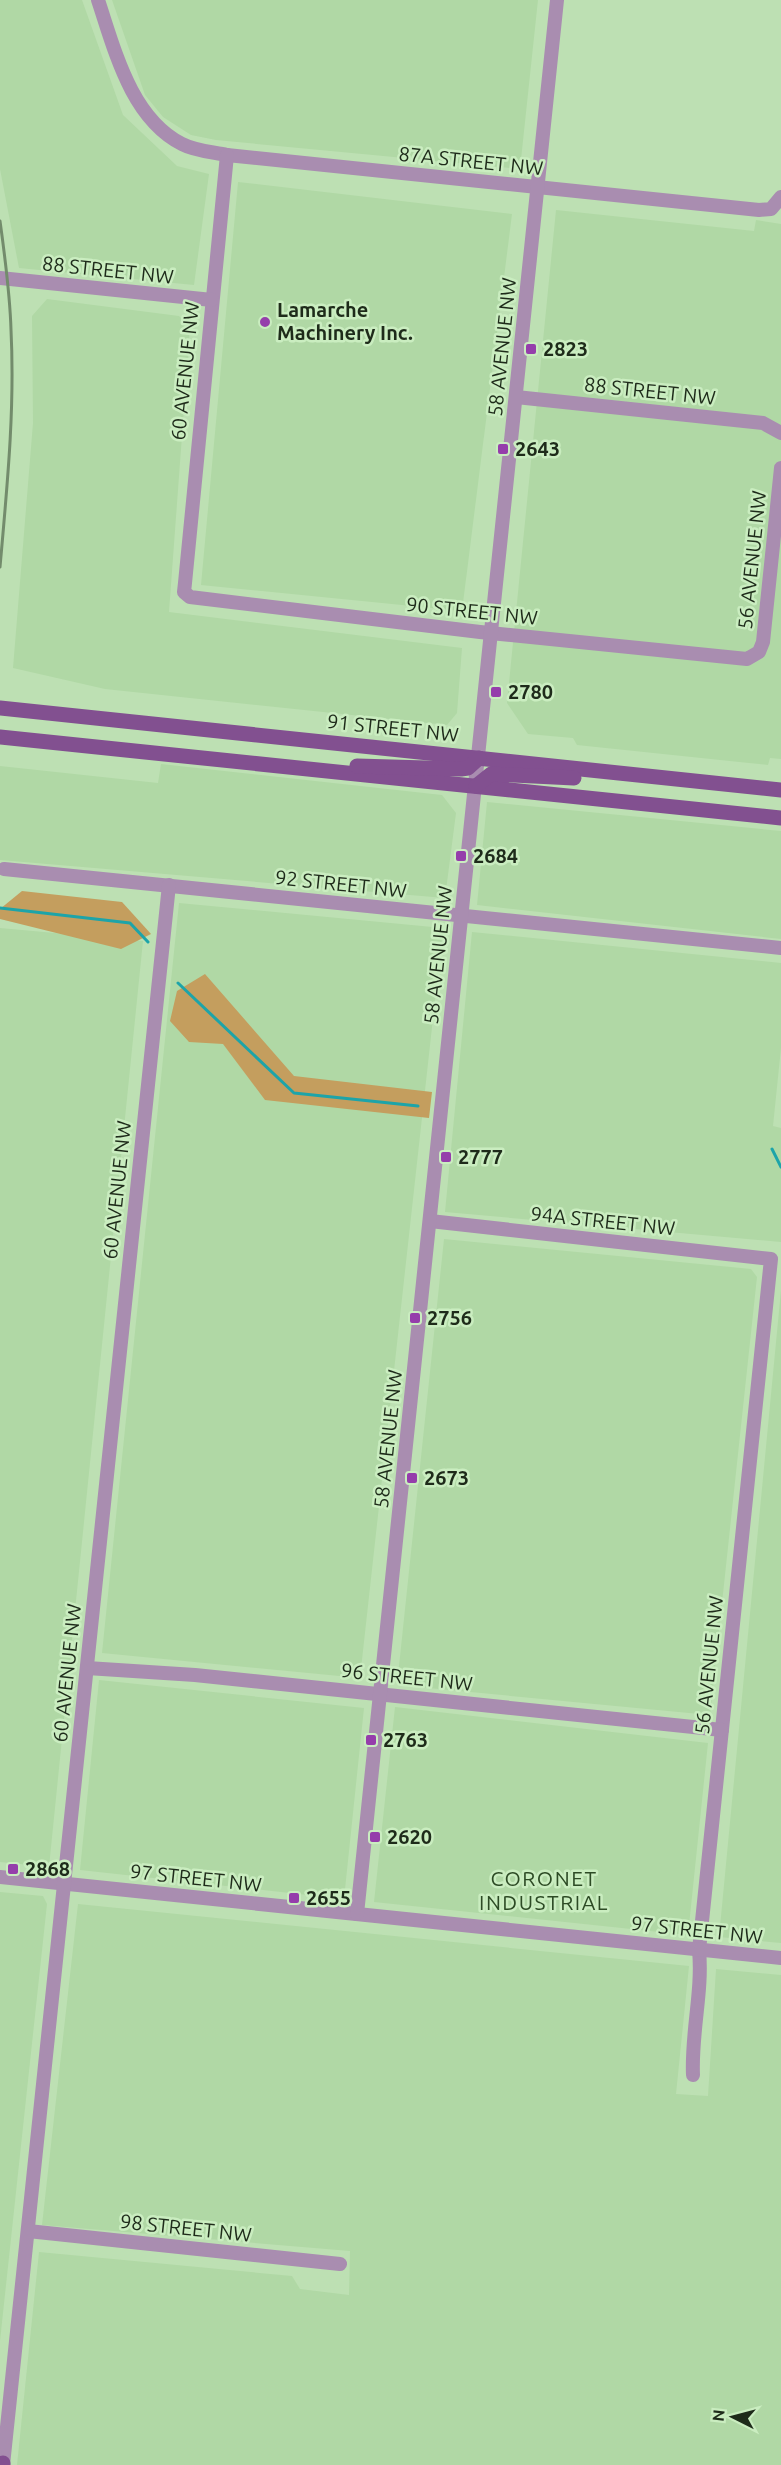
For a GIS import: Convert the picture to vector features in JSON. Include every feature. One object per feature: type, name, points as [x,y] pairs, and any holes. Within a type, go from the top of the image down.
[{"type":"main road","name":"91 STREET NW","points":[[0,708],[781,790]]},
{"type":"main road","points":[[0,737],[781,818]]},
{"type":"main road","points":[[304,768],[377,765],[461,769],[468,768],[479,758]]},
{"type":"main road","points":[[476,786],[491,774],[611,780],[637,776]]},
{"type":"street","name":"87A STREET NW","points":[[98,0],[135,97],[150,120],[166,134],[184,145],[227,154],[764,211],[778,201]]},
{"type":"street","name":"58 AVENUE NW","points":[[357,1914],[557,0]]},
{"type":"street","name":"60 AVENUE NW","points":[[184,592],[227,154]]},
{"type":"street","name":"88 STREET NW","points":[[0,278],[212,300]]},
{"type":"street","name":"88 STREET NW","points":[[516,397],[763,423],[779,431]]},
{"type":"street","name":"56 AVENUE NW","points":[[756,655],[763,642],[779,511],[781,468]]},
{"type":"street","name":"90 STREET NW","points":[[184,592],[190,597],[492,633],[742,659],[756,655]]},
{"type":"street","name":"92 STREET NW","points":[[4,869],[781,948]]},
{"type":"street","name":"60 AVENUE NW","points":[[3,2464],[169,885]]},
{"type":"street","name":"94A STREET NW","points":[[430,1221],[771,1259]]},
{"type":"street","name":"56 AVENUE NW","points":[[693,2075],[692,2045],[700,1965],[699,1950],[771,1259]]},
{"type":"street","name":"96 STREET NW","points":[[87,1668],[195,1675],[722,1730]]},
{"type":"street","name":"97 STREET NW","points":[[0,1877],[781,1958]]},
{"type":"street","name":"98 STREET NW","points":[[28,2231],[340,2264]]},
{"type":"shaded area","points":[[0,0],[82,0],[123,115],[177,166],[209,174],[194,285],[19,268],[0,169]]},
{"type":"shaded area","points":[[112,0],[538,0],[520,169],[216,140],[191,135],[163,117],[145,95]]},
{"type":"shaded area","points":[[238,182],[512,214],[462,611],[201,585]]},
{"type":"shaded area","points":[[556,210],[754,231],[756,220],[781,224],[781,759],[770,758],[768,765],[577,745],[573,738],[528,734],[507,703]]},
{"type":"shaded area","points":[[47,299],[179,316],[190,327],[169,612],[462,648],[457,713],[447,725],[105,689],[13,668],[33,423],[32,316]]},
{"type":"shaded area","points":[[161,764],[442,795],[456,813],[445,898],[0,860],[0,766],[158,783]]},
{"type":"shaded area","points":[[487,802],[781,831],[781,939],[477,905]]},
{"type":"shaded area","points":[[22,891],[122,902],[151,934],[121,949],[0,919],[0,909]]},
{"type":"shaded area","points":[[179,903],[443,928],[360,1678],[102,1653]]},
{"type":"shaded area","points":[[0,928],[143,941],[49,1867],[0,1862]]},
{"type":"shaded area","points":[[472,932],[781,963],[781,1048],[773,1126],[781,1128],[781,1242],[445,1212]]},
{"type":"shaded area","points":[[205,974],[294,1076],[432,1092],[429,1118],[265,1100],[223,1044],[189,1042],[170,1021],[177,991]]},
{"type":"shaded area","points":[[444,1239],[751,1269],[757,1277],[710,1715],[397,1685]]},
{"type":"shaded area","points":[[781,1290],[781,1943],[719,1937]]},
{"type":"shaded area","points":[[99,1680],[364,1708],[344,1899],[80,1870]]},
{"type":"shaded area","points":[[395,1707],[708,1743],[688,1935],[374,1902]]},
{"type":"shaded area","points":[[0,1892],[43,1896],[47,1904],[0,2341]]},
{"type":"shaded area","points":[[78,1904],[689,1966],[676,2094],[708,2096],[716,1969],[781,1975],[781,2465],[17,2465],[39,2252],[292,2276],[300,2289],[349,2295],[350,2251],[42,2225]]},
{"type":"waterway","points":[[0,908],[130,923],[148,942]]},
{"type":"waterway","points":[[178,983],[294,1093],[418,1106]]},
{"type":"waterway","points":[[772,1149],[781,1167]]},
{"type":"railway","points":[[0,221],[8,289],[12,360],[10,448],[0,567]]},
{"type":"place","name":"Lamarche Machinery Inc.","points":[[265,322]]},
{"type":"place","name":"2823","points":[[531,349]]},
{"type":"place","name":"2643","points":[[503,449]]},
{"type":"place","name":"2780","points":[[496,692]]},
{"type":"place","name":"2684","points":[[461,856]]},
{"type":"place","name":"2777","points":[[446,1157]]},
{"type":"place","name":"2756","points":[[415,1318]]},
{"type":"place","name":"2673","points":[[412,1478]]},
{"type":"place","name":"2763","points":[[371,1740]]},
{"type":"place","name":"2620","points":[[375,1837]]},
{"type":"place","name":"2868","points":[[13,1869]]},
{"type":"place","name":"2655","points":[[294,1898]]},
{"type":"district","name":"CORONET INDUSTRIAL","points":[[544,1891]]}]
